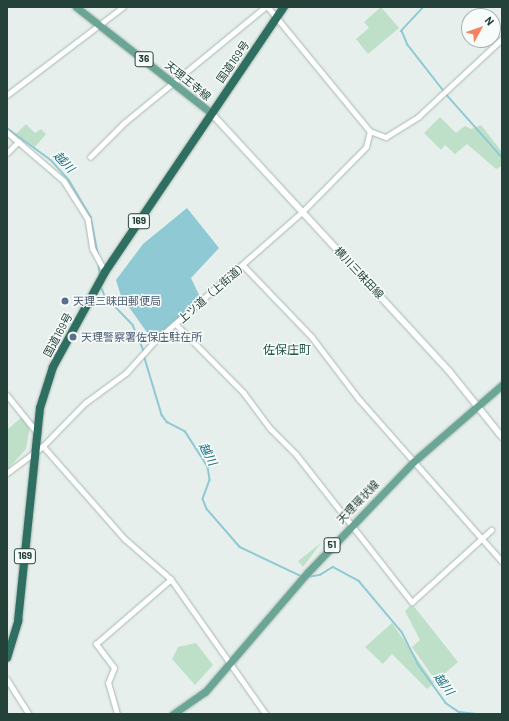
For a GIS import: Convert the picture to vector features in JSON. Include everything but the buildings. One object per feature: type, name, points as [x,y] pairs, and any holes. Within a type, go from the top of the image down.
[{"type":"highway","name":"国道169号","points":[[7,658],[18,621],[36,431],[53,367],[105,272],[284,7]]},
{"type":"main road","name":"天理王寺線","points":[[76,7],[175,83],[211,113]]},
{"type":"main road","name":"横川三昧田線","points":[[211,113],[477,405],[502,437]]},
{"type":"main road","name":"天理環状線","points":[[174,714],[205,692],[350,525],[413,462],[477,405],[502,385]]},
{"type":"street","points":[[7,95],[98,24],[123,7]]},
{"type":"street","points":[[90,157],[124,123],[175,83],[265,7]]},
{"type":"street","points":[[268,7],[370,131],[386,137],[419,116],[502,39]]},
{"type":"street","name":"上ツ道（上街道）","points":[[7,473],[43,446],[85,403],[126,373],[176,324],[302,212],[356,159],[366,147],[370,131]]},
{"type":"street","points":[[7,132],[18,142],[33,151],[64,181],[88,219],[93,249],[105,272]]},
{"type":"street","points":[[7,153],[18,142]]},
{"type":"street","points":[[243,265],[312,336],[413,462],[502,561]]},
{"type":"street","points":[[176,324],[244,393],[412,602],[491,530]]},
{"type":"street","points":[[7,395],[36,431]]},
{"type":"street","points":[[43,446],[125,539],[172,579],[230,665],[266,714]]},
{"type":"street","points":[[117,714],[108,683],[114,668],[96,644],[172,579]]},
{"type":"street","points":[[7,679],[29,714]]},
{"type":"green space","points":[[381,7],[399,28],[368,54],[356,39],[369,28],[364,22]]},
{"type":"green space","points":[[440,117],[456,133],[465,126],[471,129],[481,125],[502,152],[502,166],[496,169],[467,144],[455,154],[445,145],[441,150],[424,133]]},
{"type":"green space","points":[[26,124],[35,133],[41,129],[46,134],[35,147],[16,134]]},
{"type":"green space","points":[[22,417],[30,426],[26,449],[7,470],[7,430]]},
{"type":"green space","points":[[321,543],[303,567],[298,561]]},
{"type":"green space","points":[[412,604],[458,662],[436,681],[412,647],[420,640],[405,611]]},
{"type":"green space","points":[[392,623],[434,683],[427,689],[392,654],[383,664],[365,647]]},
{"type":"green space","points":[[196,643],[213,665],[195,685],[172,659],[178,647]]},
{"type":"water","points":[[187,208],[219,248],[191,278],[202,301],[154,342],[121,296],[116,280],[143,244]]},
{"type":"waterway","points":[[424,7],[402,31],[408,45],[444,91]]},
{"type":"waterway","points":[[446,94],[502,157]]},
{"type":"waterway","name":"越川","points":[[7,128],[51,160],[69,180],[91,217],[98,254]]},
{"type":"waterway","name":"越川","points":[[99,266],[100,274]]},
{"type":"waterway","name":"越川","points":[[101,286],[105,296],[133,325],[144,351]]},
{"type":"waterway","name":"越川","points":[[144,355],[162,415],[167,422],[185,431],[208,467],[210,480],[203,499],[207,509],[240,547],[301,576]]},
{"type":"waterway","name":"越川","points":[[307,577],[320,575],[333,567],[359,581],[402,632],[418,664],[446,703],[459,712],[479,714]]},
{"type":"place","name":"天理三昧田郵便局","points":[[65,301]]},
{"type":"place","name":"天理警察署佐保庄駐在所","points":[[73,337]]},
{"type":"district","name":"佐保庄町","points":[[287,350]]}]
